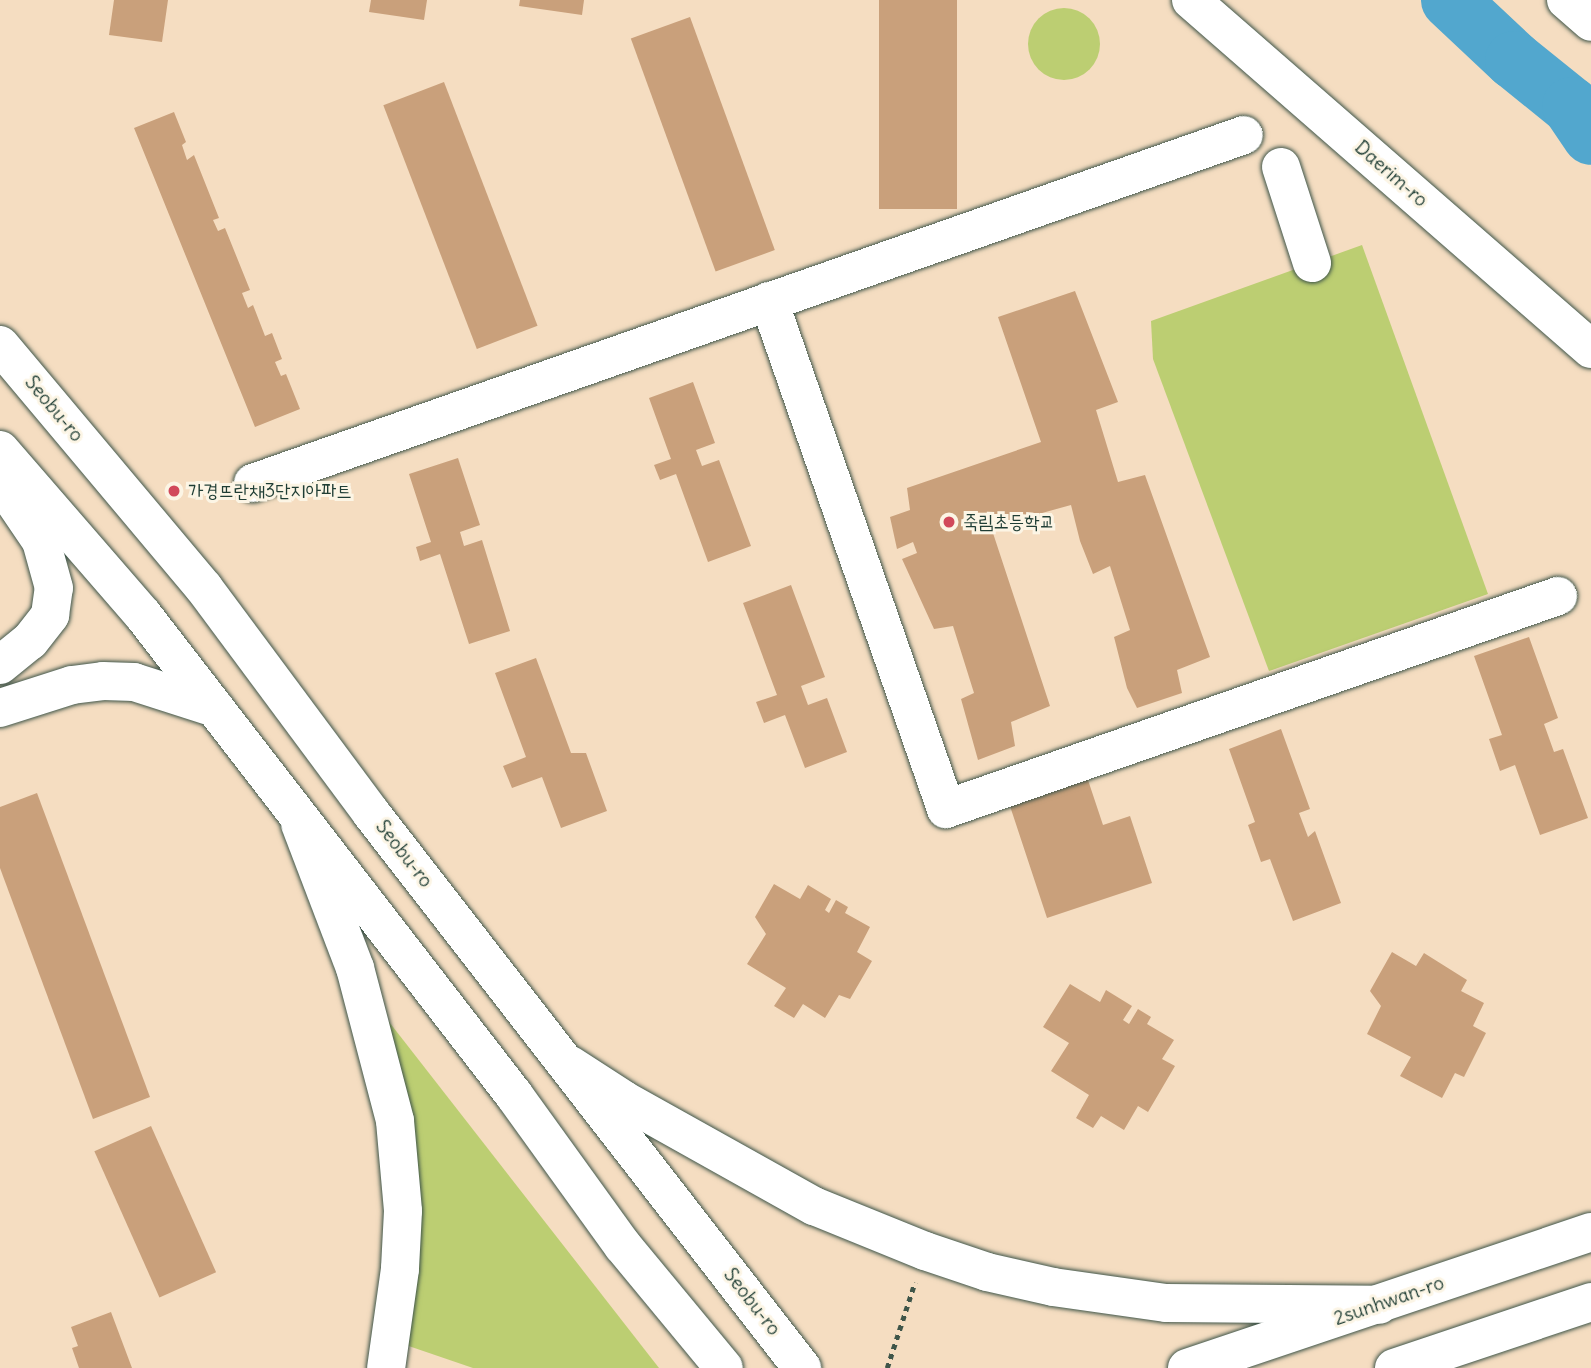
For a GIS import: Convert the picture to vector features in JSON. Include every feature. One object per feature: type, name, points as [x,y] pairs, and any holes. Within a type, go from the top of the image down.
[{"type":"street","name":"Daerim-ro","points":[[1191,0],[1591,349]]},
{"type":"street","points":[[1566,0],[1591,22]]},
{"type":"street","points":[[253,483],[1244,135]]},
{"type":"street","points":[[1280,167],[1312,263]]},
{"type":"street","points":[[769,301],[946,809],[1558,596]]},
{"type":"street","name":"Seobu-ro","points":[[0,345],[204,588],[371,813],[569,1064],[802,1368]]},
{"type":"street","points":[[0,450],[143,615],[514,1095],[622,1246],[724,1368]]},
{"type":"street","points":[[0,481],[41,541],[54,587],[50,615],[30,641],[0,664]]},
{"type":"street","points":[[0,708],[72,685],[134,681],[215,708]]},
{"type":"street","points":[[297,816],[355,968],[396,1121],[403,1211],[398,1281],[386,1368]]},
{"type":"street","points":[[569,1064],[624,1100],[814,1206],[925,1251],[1000,1275],[1115,1297],[1166,1303],[1379,1305]]},
{"type":"street","name":"2sunhwan-ro","points":[[1187,1368],[1591,1231]]},
{"type":"street","points":[[1394,1368],[1591,1302]]},
{"type":"path","points":[[887,1368],[925,1251]]},
{"type":"green space","points":[[1071,8],[1090,18],[1098,30],[1098,58],[1090,70],[1078,78],[1057,80],[1038,70],[1030,58],[1028,37],[1038,18],[1050,10]]},
{"type":"green space","points":[[1362,245],[1488,594],[1269,671],[1153,359],[1151,321]]},
{"type":"green space","points":[[379,1009],[659,1368],[473,1368],[394,1341]]},
{"type":"building","points":[[114,0],[168,0],[162,42],[109,35]]},
{"type":"building","points":[[371,0],[427,0],[424,20],[369,12]]},
{"type":"building","points":[[520,0],[584,0],[582,15],[519,6]]},
{"type":"building","points":[[879,0],[957,0],[957,209],[879,209]]},
{"type":"building","points":[[690,17],[775,250],[716,272],[631,39]]},
{"type":"building","points":[[444,82],[538,326],[477,349],[383,105]]},
{"type":"building","points":[[174,112],[186,142],[182,145],[187,160],[194,155],[219,218],[213,220],[218,231],[225,228],[250,290],[242,293],[248,308],[253,305],[265,336],[272,333],[282,359],[275,362],[281,376],[286,374],[300,409],[255,427],[134,128]]},
{"type":"building","name":"죽림초등학교","points":[[1075,291],[1118,402],[1096,410],[1118,482],[1145,475],[1210,657],[1177,670],[1182,693],[1137,708],[1127,688],[1114,637],[1130,630],[1110,566],[1093,574],[1080,541],[1071,505],[991,527],[1050,706],[1011,722],[1015,746],[978,760],[961,699],[974,693],[953,626],[934,629],[902,559],[917,553],[913,542],[897,549],[890,517],[910,510],[907,488],[1041,442],[998,317]]},
{"type":"building","points":[[693,382],[715,443],[696,450],[702,466],[719,460],[751,546],[708,562],[676,474],[660,480],[654,465],[671,459],[649,398]]},
{"type":"building","points":[[458,458],[480,525],[460,532],[464,546],[482,540],[510,631],[469,644],[440,554],[420,561],[416,547],[431,542],[409,474]]},
{"type":"building","points":[[791,585],[825,677],[801,686],[808,705],[827,698],[847,752],[805,768],[785,715],[764,723],[756,702],[777,695],[743,603]]},
{"type":"building","points":[[1529,637],[1558,718],[1544,724],[1554,752],[1563,749],[1588,818],[1540,835],[1515,765],[1500,771],[1489,739],[1502,735],[1474,656]]},
{"type":"building","points":[[536,658],[571,753],[586,753],[607,811],[561,828],[542,777],[512,788],[503,766],[526,757],[495,673]]},
{"type":"building","points":[[1281,729],[1310,809],[1299,813],[1308,837],[1315,831],[1341,903],[1293,921],[1270,859],[1261,862],[1248,825],[1255,822],[1229,749]]},
{"type":"building","points":[[1085,771],[1103,825],[1130,816],[1152,883],[1047,918],[1007,797]]},
{"type":"building","points":[[37,793],[150,1097],[93,1119],[0,868],[0,807]]},
{"type":"building","points":[[774,884],[800,899],[808,885],[831,899],[825,910],[829,913],[836,900],[848,907],[845,913],[870,927],[857,952],[872,961],[850,999],[839,995],[825,1018],[803,1004],[794,1018],[774,1006],[786,988],[747,964],[766,934],[755,917]]},
{"type":"building","points":[[1392,952],[1416,966],[1424,953],[1467,980],[1461,991],[1484,1003],[1473,1026],[1486,1033],[1464,1077],[1455,1073],[1442,1098],[1400,1076],[1411,1057],[1367,1034],[1381,1006],[1370,991]]},
{"type":"building","points":[[1070,984],[1100,1002],[1106,990],[1132,1006],[1123,1020],[1129,1024],[1138,1009],[1151,1017],[1147,1024],[1174,1040],[1162,1059],[1175,1066],[1148,1112],[1138,1106],[1124,1130],[1101,1116],[1093,1128],[1076,1118],[1089,1095],[1051,1071],[1069,1043],[1043,1027]]},
{"type":"building","points":[[151,1126],[216,1272],[159,1297],[94,1151]]},
{"type":"building","points":[[111,1312],[132,1368],[79,1368],[72,1348],[78,1346],[71,1327]]},
{"type":"waterway","points":[[1450,0],[1514,60],[1571,106],[1591,136]]},
{"type":"place","name":"가경뜨란채3단지아파트","points":[[174,491]]},
{"type":"place","name":"죽림초등학교","points":[[949,522]]}]
